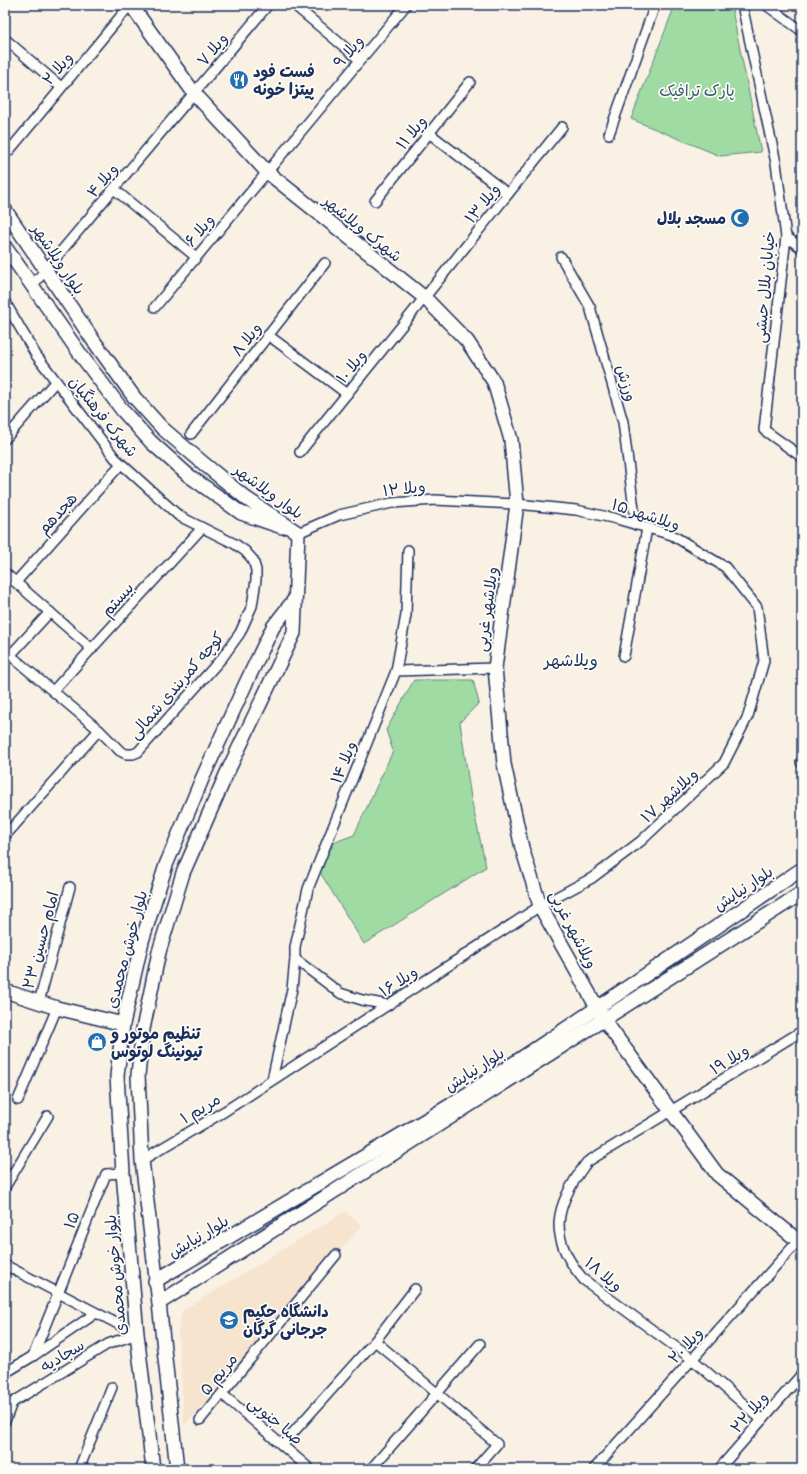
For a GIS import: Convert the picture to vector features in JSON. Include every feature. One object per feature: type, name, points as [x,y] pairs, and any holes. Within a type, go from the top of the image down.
[{"type":"street","name":"۲ ویلا","points":[[9,151],[130,5]]},
{"type":"street","name":"شهرک ویلاشهر","points":[[130,5],[194,93],[267,172],[425,298],[467,340],[494,382],[511,440],[517,504]]},
{"type":"street","name":"۷ ویلا","points":[[194,93],[268,5]]},
{"type":"street","points":[[294,5],[360,60]]},
{"type":"street","name":"۹ ویلا","points":[[267,172],[406,5]]},
{"type":"street","points":[[609,134],[655,5]]},
{"type":"street","name":"خیابان بلال حبشی","points":[[742,5],[776,163],[786,237],[764,430],[802,457]]},
{"type":"street","points":[[766,5],[802,32]]},
{"type":"street","points":[[5,39],[61,87]]},
{"type":"street","name":"۱۱ ویلا","points":[[375,201],[470,82]]},
{"type":"street","name":"۴ ویلا","points":[[32,286],[47,270],[194,93]]},
{"type":"street","name":"۱۳ ویلا","points":[[425,298],[562,127]]},
{"type":"street","points":[[429,133],[508,194]]},
{"type":"street","name":"۶ ویلا","points":[[155,307],[267,172]]},
{"type":"street","points":[[114,189],[196,257]]},
{"type":"street","name":"بلوار ویلاشهر","points":[[5,210],[129,391],[162,428],[247,499],[298,533]]},
{"type":"street","points":[[786,237],[802,248]]},
{"type":"street","name":"بلوار ویلاشهر","points":[[5,247],[118,406],[151,442],[188,475],[241,514],[298,533]]},
{"type":"street","name":"ورزش","points":[[561,258],[590,307],[621,415],[636,525]]},
{"type":"street","name":"ویلا ۸","points":[[191,434],[325,263]]},
{"type":"street","name":"۱۰ ویلا","points":[[300,452],[425,298]]},
{"type":"street","name":"شهرک فرهنگیان","points":[[5,302],[36,355],[115,458],[179,516],[202,528]]},
{"type":"street","points":[[268,336],[347,394]]},
{"type":"street","points":[[5,439],[56,381]]},
{"type":"street","name":"هجدهم","points":[[16,582],[121,464]]},
{"type":"street","name":"ویلا ۱۲","points":[[298,533],[339,515],[392,503],[435,500],[517,504]]},
{"type":"street","name":"ویلاشهر ۱۵","points":[[517,504],[576,510],[672,535],[725,567],[757,607],[764,661]]},
{"type":"street","name":"ویلاشهر غربی","points":[[517,504],[495,668],[504,764],[522,848],[540,906],[604,1020],[717,1174],[800,1242]]},
{"type":"street","name":"بیستم","points":[[53,691],[202,528]]},
{"type":"street","name":"کوچه کمربندی شمالی","points":[[99,730],[120,751],[126,754],[138,752],[222,658],[240,633],[252,606],[256,580],[256,570],[253,560],[245,551],[235,544],[202,528]]},
{"type":"street","points":[[624,656],[647,528]]},
{"type":"street","points":[[294,600],[297,575],[298,533]]},
{"type":"street","name":"۱۴ ویلا","points":[[272,1080],[292,989],[295,947],[308,889],[396,671],[406,615],[408,550]]},
{"type":"street","points":[[5,573],[92,649]]},
{"type":"street","name":"بلوار خوش محمدی","points":[[153,1469],[136,1334],[130,1242],[123,1173],[117,1076],[123,1024],[142,941],[166,865],[205,773],[273,627],[294,600]]},
{"type":"street","name":"بلوار خوش محمدی","points":[[177,1469],[142,1160],[138,1075],[143,1029],[157,959],[183,873],[226,775],[294,633],[294,600]]},
{"type":"street","points":[[5,836],[99,730],[53,691],[8,658],[50,612]]},
{"type":"street","name":"ویلاشهر ۱۷","points":[[540,906],[592,878],[641,841],[724,763],[748,716],[764,661]]},
{"type":"street","points":[[396,671],[495,668]]},
{"type":"street","points":[[205,773],[226,775]]},
{"type":"street","points":[[205,773],[221,788]]},
{"type":"street","name":"بلوار نیایش","points":[[159,1303],[330,1194],[597,1008],[802,869]]},
{"type":"street","name":"امام حسین ۲۳","points":[[39,1002],[70,887]]},
{"type":"street","name":"بلوار نیایش","points":[[155,1281],[324,1181],[453,1109],[604,1020],[802,893]]},
{"type":"street","name":"۱۶ ویلا","points":[[272,1080],[540,906]]},
{"type":"street","points":[[729,919],[737,934]]},
{"type":"street","points":[[295,959],[340,993],[362,1000],[388,1005]]},
{"type":"street","points":[[5,991],[57,1008],[123,1024]]},
{"type":"street","points":[[18,1100],[57,1008]]},
{"type":"street","name":"۱۹ ویلا","points":[[671,1112],[802,1031]]},
{"type":"street","name":"۱ مریم","points":[[142,1160],[272,1080]]},
{"type":"street","name":"ویلا ۱۸","points":[[671,1112],[587,1162],[576,1177],[561,1210],[558,1227],[563,1247],[572,1266],[584,1280],[692,1359],[762,1420]]},
{"type":"street","points":[[5,1187],[48,1116]]},
{"type":"street","name":"۱۵","points":[[58,1292],[106,1174],[123,1173]]},
{"type":"street","points":[[324,1181],[330,1194]]},
{"type":"street","name":"ویلا ۲۰","points":[[594,1469],[692,1359],[800,1242]]},
{"type":"street","name":"۵ مریم","points":[[200,1420],[336,1255]]},
{"type":"street","points":[[5,1265],[136,1334]]},
{"type":"street","points":[[282,1445],[374,1341],[415,1288]]},
{"type":"street","points":[[33,1356],[58,1292]]},
{"type":"street","name":"سجادیه","points":[[5,1373],[33,1356],[96,1313]]},
{"type":"street","name":"سجادیه","points":[[8,1405],[108,1344],[136,1334]]},
{"type":"street","points":[[374,1341],[497,1444],[475,1469]]},
{"type":"street","points":[[371,1469],[480,1344]]},
{"type":"street","name":"ویلا ۲۲","points":[[719,1469],[802,1374]]},
{"type":"street","points":[[79,1469],[112,1387]]},
{"type":"street","name":"صبا جنوبی","points":[[222,1394],[310,1469]]},
{"type":"street","points":[[5,1421],[8,1405]]},
{"type":"shaded area","name":"دانشگاه حکیم جرجانی گرگان","points":[[345,1211],[362,1226],[184,1426],[178,1330],[182,1311]]},
{"type":"green space","name":"پارک ترافیک","points":[[675,5],[731,5],[761,152],[720,156],[631,119]]},
{"type":"green space","points":[[414,680],[473,680],[479,703],[460,722],[471,798],[486,867],[364,944],[318,869],[335,842],[354,835],[393,751],[386,730]]},
{"type":"place","name":"فست فود پیتزا خونه","points":[[239,80]]},
{"type":"place","name":"مسجد بلال","points":[[740,218]]},
{"type":"place","name":"تنظیم موتور و تیونینگ لوتوس","points":[[97,1042]]},
{"type":"place","name":"دانشگاه حکیم جرجانی گرگان","points":[[229,1320]]},
{"type":"district","name":"ویلاشهر","points":[[571,660]]}]
